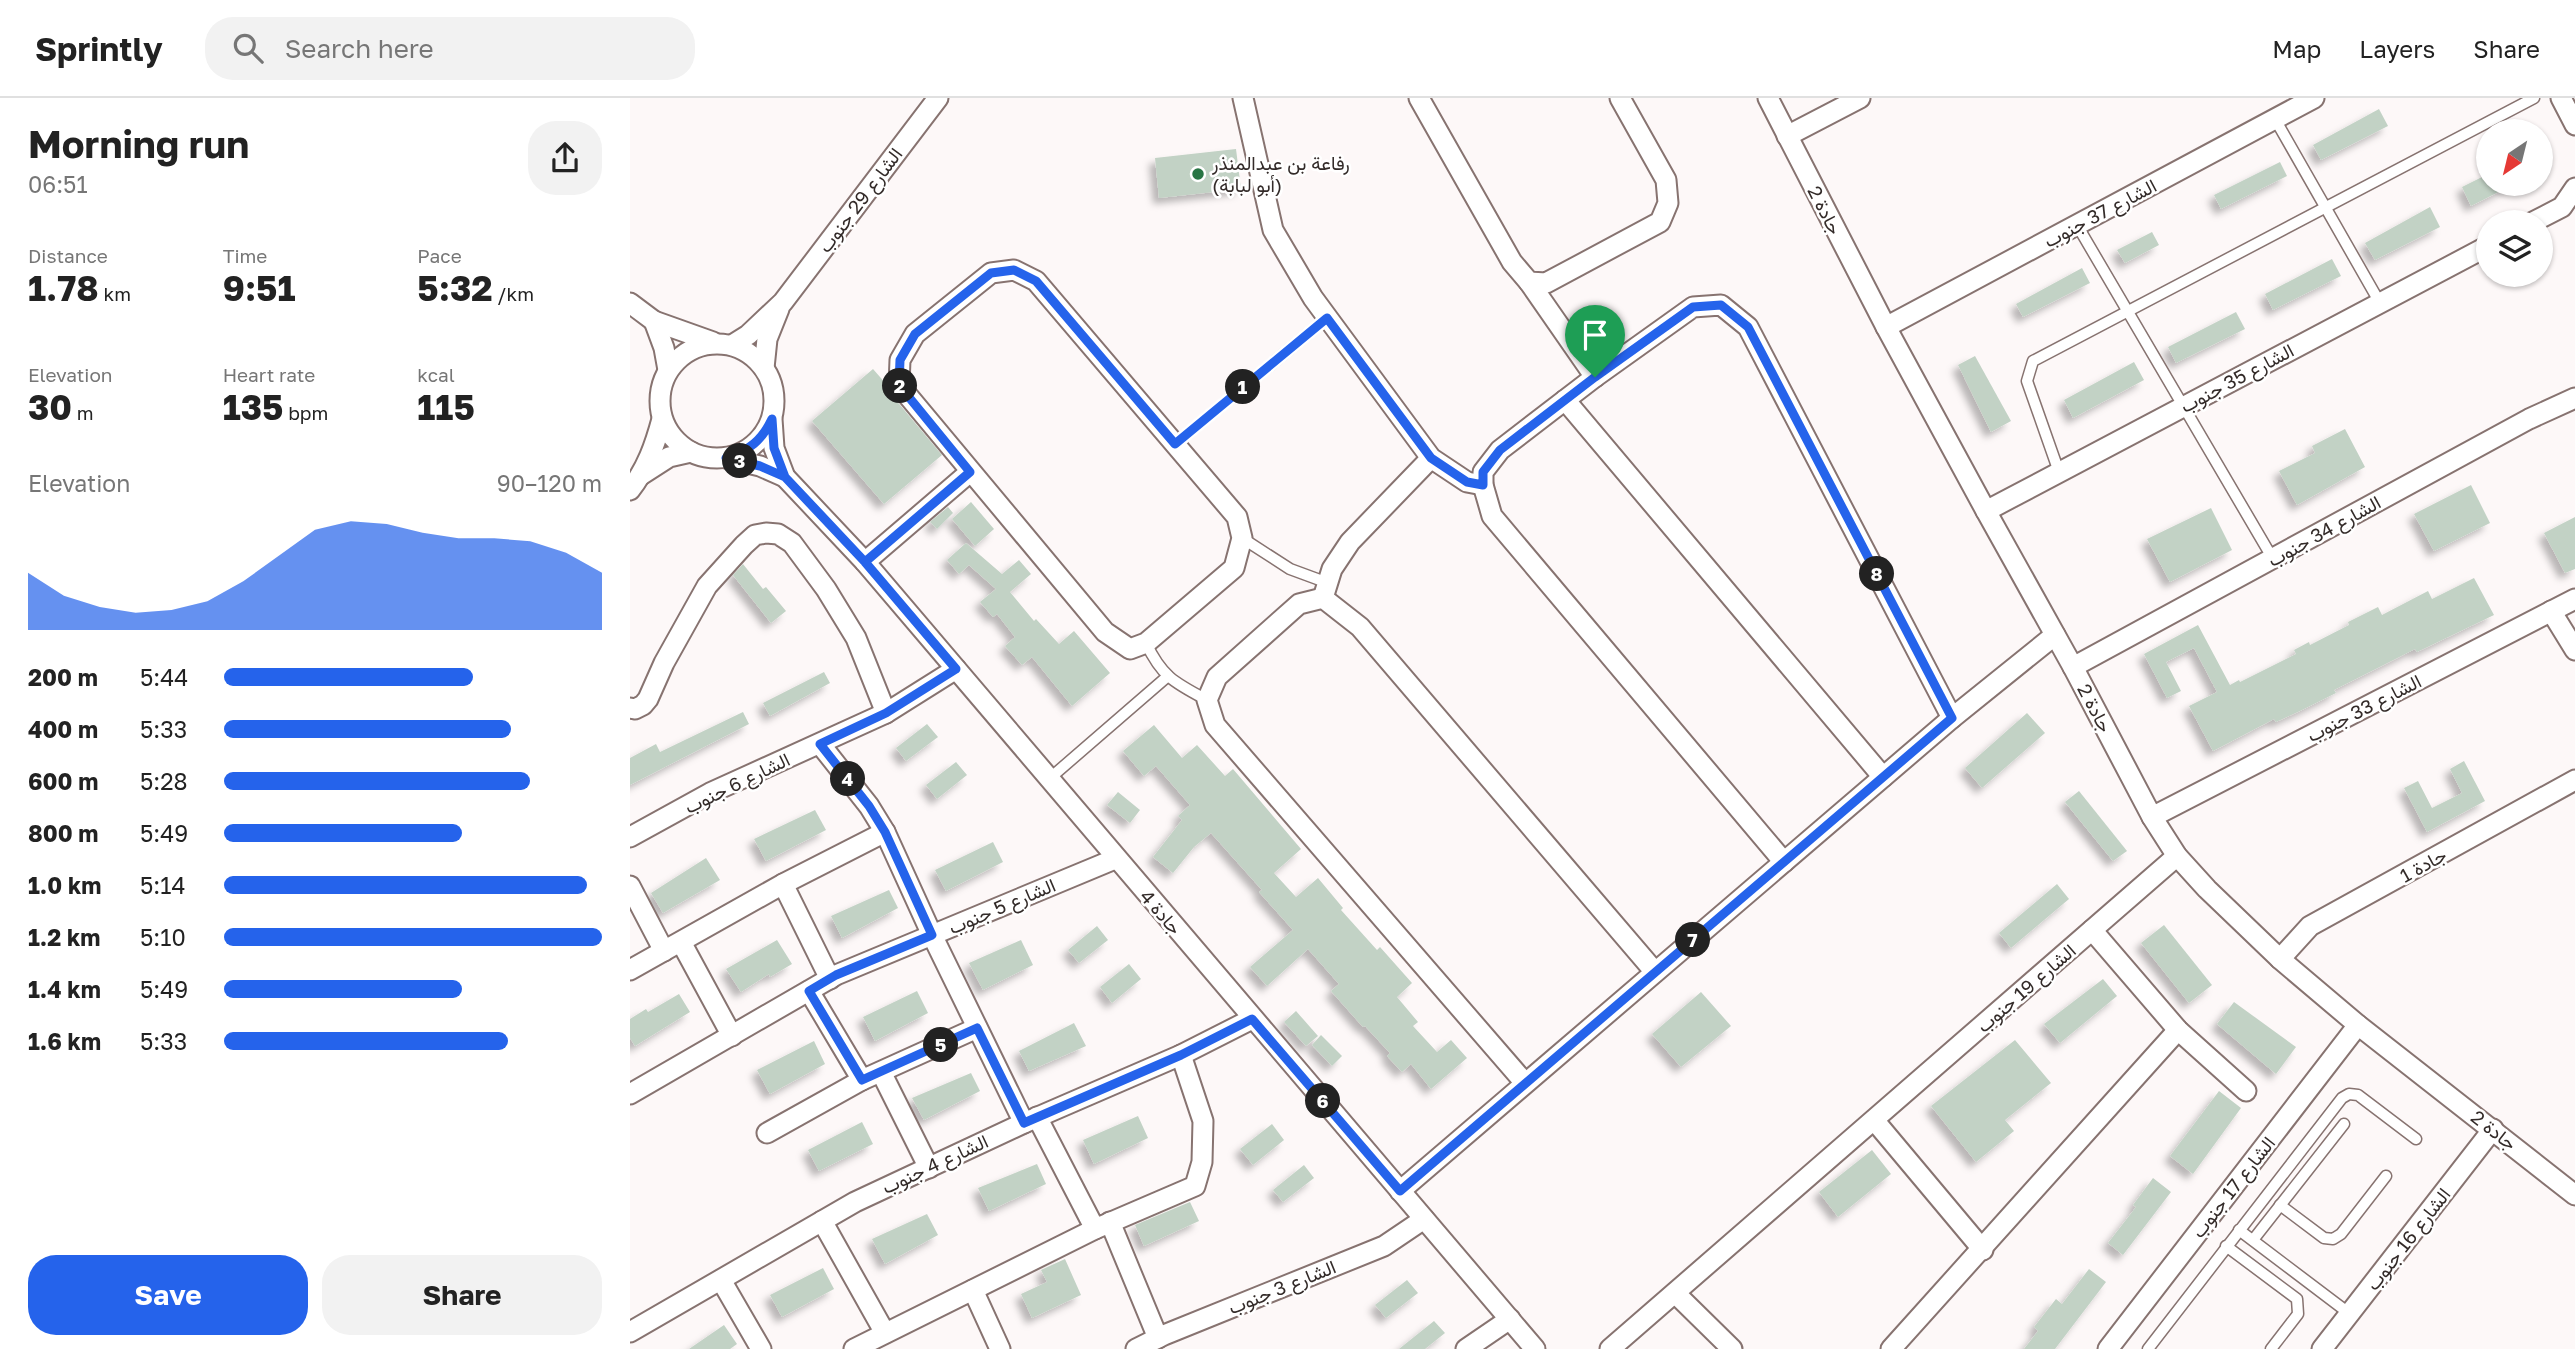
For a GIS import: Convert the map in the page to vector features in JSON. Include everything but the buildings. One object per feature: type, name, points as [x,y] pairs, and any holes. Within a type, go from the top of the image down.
[{"type":"street","name":"الشارع 29 جنوب","points":[[725,344],[748,335],[782,302],[938,98]]},
{"type":"street","points":[[1243,98],[1273,230],[1313,298],[1431,458],[1467,482],[1483,485]]},
{"type":"street","points":[[1419,98],[1512,262],[1595,377]]},
{"type":"street","points":[[1529,282],[1546,283],[1660,222],[1668,202],[1665,180],[1620,98]]},
{"type":"street","name":"جادة 2","points":[[1768,98],[1886,327],[2073,667],[2152,817],[2177,856],[2207,889],[2280,959],[2358,1025],[2575,1195]]},
{"type":"street","points":[[1787,136],[1860,98]]},
{"type":"street","name":"الشارع 37 جنوب","points":[[1886,327],[2314,98]]},
{"type":"street","points":[[2561,98],[2575,125]]},
{"type":"street","points":[[2553,212],[2563,207],[2575,188]]},
{"type":"street","name":"الشارع 35 جنوب","points":[[1986,511],[2476,252]]},
{"type":"street","points":[[1014,270],[1036,281],[1237,517],[1242,538],[1234,568],[1146,643],[1130,649],[1105,632],[970,472],[899,385],[900,360],[915,334],[991,273],[1014,270]]},
{"type":"street","name":"الشارع 29 جنوب","points":[[764,368],[767,339],[782,302]]},
{"type":"street","points":[[630,303],[654,321],[684,334],[725,344],[750,354],[764,368],[772,384],[775,401],[772,419],[765,433],[755,445],[741,453],[726,458],[708,458],[678,444],[669,432],[662,419],[659,402],[661,385],[668,370],[681,356],[698,346],[725,344]]},
{"type":"street","points":[[1784,862],[1492,516],[1483,485],[1483,472],[1500,450],[1693,307],[1721,305],[1748,327],[1952,718]]},
{"type":"street","points":[[654,321],[664,348],[668,370]]},
{"type":"street","name":"الشارع 34 جنوب","points":[[2073,667],[2529,419],[2575,398]]},
{"type":"street","points":[[1565,400],[1883,777]]},
{"type":"street","points":[[635,483],[654,448],[662,419]]},
{"type":"street","name":"جادة 4","points":[[772,419],[774,448],[785,477],[865,562],[1115,859],[1535,1349]]},
{"type":"street","points":[[635,483],[669,457],[691,452]]},
{"type":"street","name":"جادة 4","points":[[726,458],[760,466],[785,477]]},
{"type":"street","points":[[1431,458],[1350,542],[1332,569],[1325,591],[1299,604],[1217,677],[1207,700],[1214,725],[1525,1083]]},
{"type":"street","points":[[865,562],[970,472]]},
{"type":"street","points":[[630,708],[643,705],[648,699],[664,663],[707,586],[755,535],[766,533],[778,534],[792,543],[827,589],[856,638],[886,713]]},
{"type":"street","points":[[1325,591],[1360,627],[1655,972]]},
{"type":"street","name":"الشارع 33 جنوب","points":[[2152,817],[2575,599]]},
{"type":"street","points":[[2551,611],[2575,650]]},
{"type":"street","points":[[1400,1191],[1952,718],[2055,635]]},
{"type":"street","name":"الشارع 6 جنوب","points":[[630,837],[710,793],[886,713],[956,669]]},
{"type":"street","points":[[820,744],[869,806],[885,832],[977,1028],[1030,1120],[1103,1226],[1158,1338]]},
{"type":"street","name":"جادة 1","points":[[2280,959],[2310,926],[2575,780]]},
{"type":"street","points":[[630,970],[783,884],[885,832]]},
{"type":"street","name":"الشارع 19 جنوب","points":[[1611,1349],[2177,856]]},
{"type":"street","name":"الشارع 5 جنوب","points":[[630,1094],[830,979],[1115,859]]},
{"type":"street","points":[[783,884],[830,979]]},
{"type":"street","points":[[630,886],[732,1036]]},
{"type":"street","points":[[2092,930],[2178,1030],[2246,1091]]},
{"type":"street","points":[[809,991],[862,1080]]},
{"type":"street","name":"الشارع 4 جنوب","points":[[630,1332],[855,1202],[1030,1120],[1181,1055],[1252,1019]]},
{"type":"street","name":"الشارع 17 جنوب","points":[[2108,1349],[2358,1025]]},
{"type":"street","points":[[767,1133],[862,1080],[977,1028]]},
{"type":"street","points":[[1891,1349],[1983,1250],[2178,1030]]},
{"type":"street","points":[[854,1349],[1103,1226],[1195,1186],[1202,1162],[1203,1121],[1181,1055]]},
{"type":"street","points":[[881,1072],[929,1168]]},
{"type":"street","points":[[1874,1120],[1983,1250]]},
{"type":"street","name":"الشارع 16 جنوب","points":[[2322,1349],[2493,1129]]},
{"type":"street","name":"الشارع 3 جنوب","points":[[1136,1349],[1384,1246],[1424,1219]]},
{"type":"street","points":[[822,1222],[885,1333]]},
{"type":"street","points":[[721,1280],[761,1349]]},
{"type":"street","points":[[973,1290],[1000,1349]]},
{"type":"street","points":[[1675,1293],[1732,1349]]},
{"type":"street","points":[[1466,1349],[1510,1319]]},
{"type":"lane","points":[[2059,472],[2027,380],[2033,361],[2534,98]]},
{"type":"lane","points":[[2274,119],[2380,303]]},
{"type":"lane","points":[[2077,225],[2273,559]]},
{"type":"lane","points":[[1175,444],[1327,318]]},
{"type":"lane","points":[[1242,538],[1325,591]]},
{"type":"lane","points":[[1146,643],[1156,664],[1174,683],[1207,700]]},
{"type":"lane","points":[[1048,779],[1168,676]]},
{"type":"lane","points":[[2148,1349],[2345,1096],[2358,1095],[2416,1139]]},
{"type":"lane","points":[[2253,1240],[2344,1124]]},
{"type":"lane","points":[[2280,1205],[2324,1238],[2333,1239],[2341,1234],[2386,1176]]},
{"type":"lane","points":[[2239,1230],[2350,1314]]},
{"type":"lane","points":[[2226,1246],[2297,1298],[2300,1303],[2298,1314],[2271,1349]]},
{"type":"place","name":"رفاعة بن عبدالمنذر (أبو لبابة)","points":[[1198,174]]},
{"type":"route","points":[[1595,377],[1500,450],[1483,472],[1483,485],[1467,482],[1431,458],[1327,318],[1175,444],[1036,281],[1014,270],[991,273],[915,334],[900,360],[899,385],[970,472],[865,562],[785,477],[774,448],[772,419],[755,445],[726,458],[760,466],[785,477],[825,519],[865,562],[956,669],[886,713],[820,744],[869,806],[885,832],[932,935],[836,975],[809,991],[862,1080],[977,1028],[1024,1123],[1181,1055],[1252,1019],[1400,1191],[1952,718],[1748,327],[1721,305],[1693,307],[1595,377]]}]
